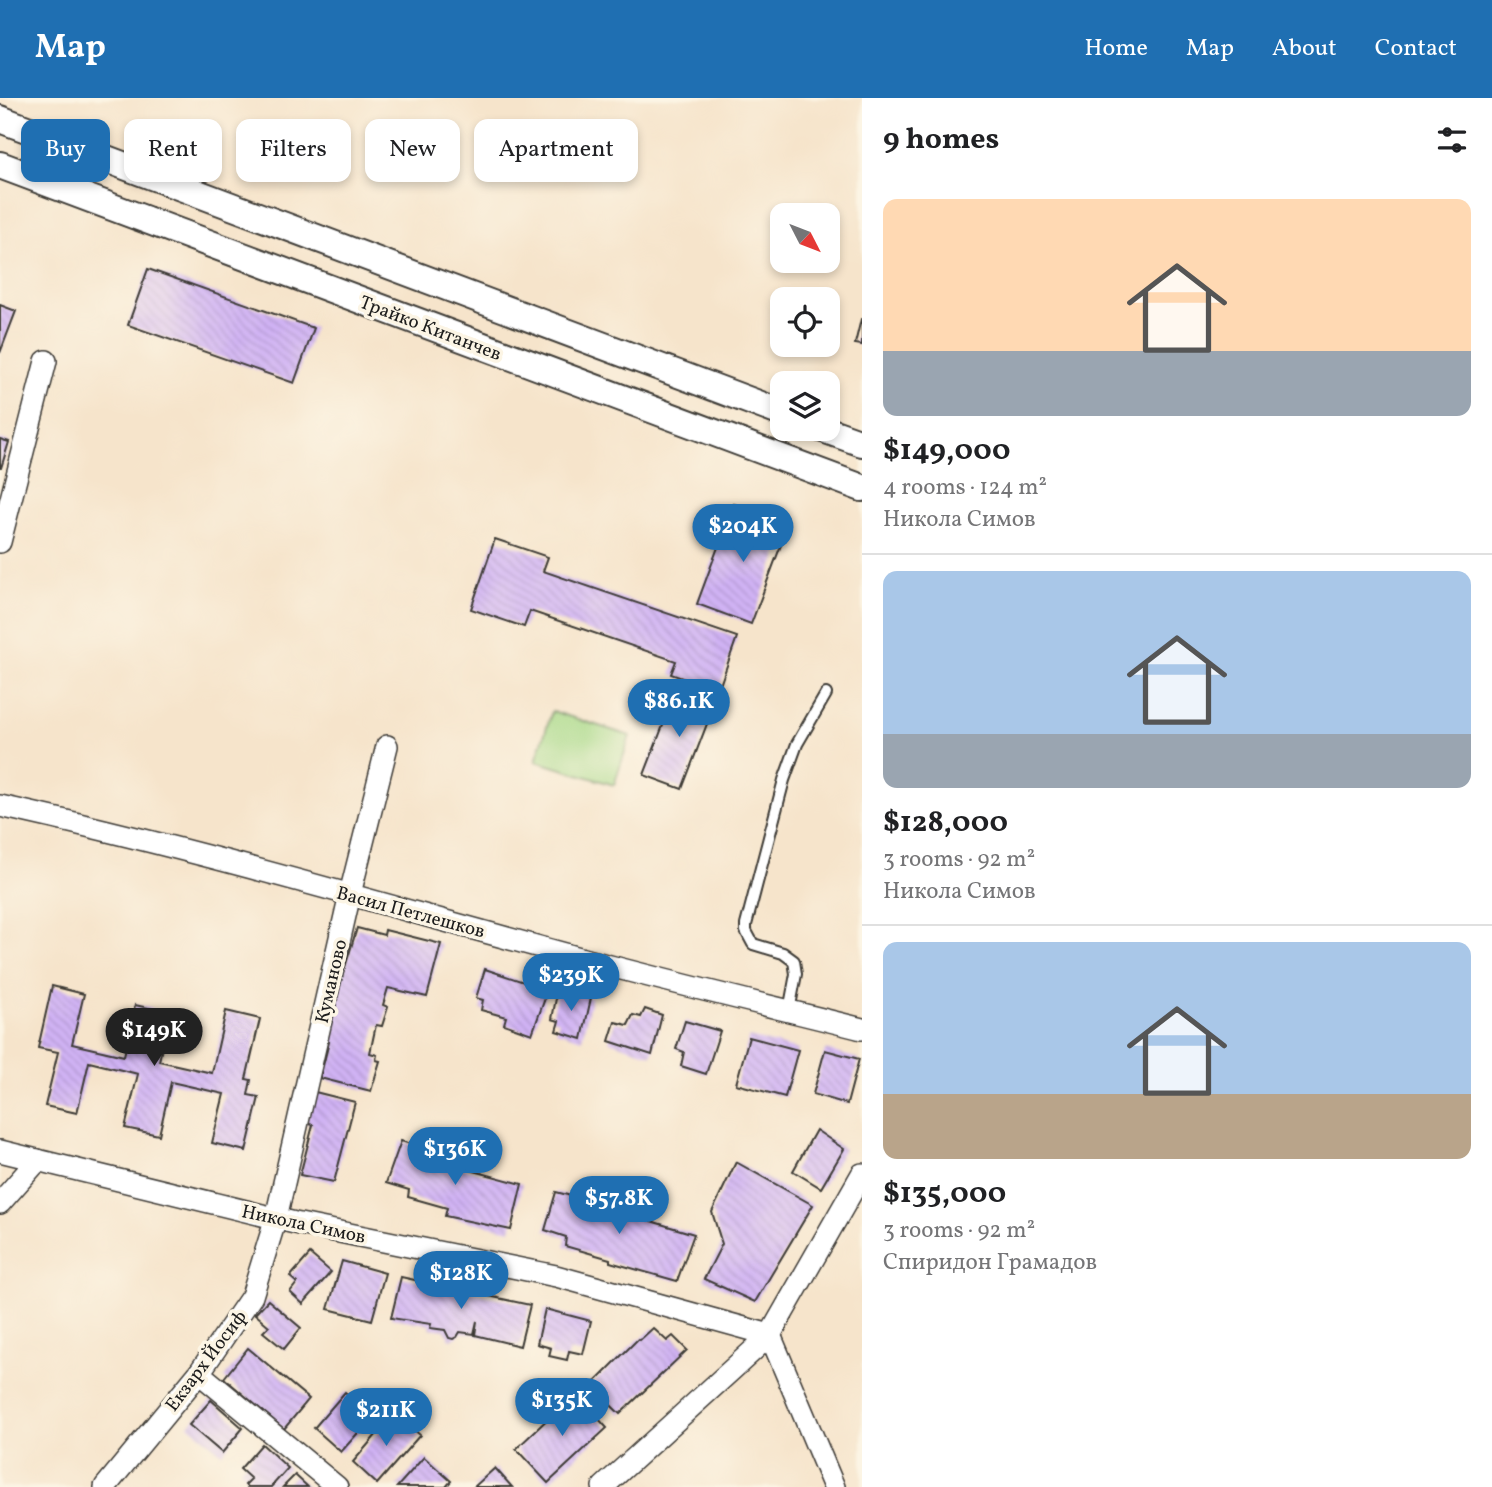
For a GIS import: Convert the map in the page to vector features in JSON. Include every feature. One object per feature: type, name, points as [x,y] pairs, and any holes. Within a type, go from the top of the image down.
[{"type":"street","points":[[0,119],[770,408]]},
{"type":"street","name":"Трайко Китанчев","points":[[0,165],[862,488]]},
{"type":"street","points":[[0,542],[46,361]]},
{"type":"street","points":[[840,435],[862,443]]},
{"type":"street","name":"Куманово","points":[[276,1218],[350,894],[387,746]]},
{"type":"street","name":"Васил Петлешков","points":[[0,806],[83,824],[610,966],[862,1029]]},
{"type":"street","name":"Никола Симов","points":[[0,1151],[276,1218],[556,1276],[770,1335]]},
{"type":"street","points":[[0,1203],[38,1160]]},
{"type":"street","points":[[603,1487],[770,1335],[862,1174]]},
{"type":"street","name":"Екзарх Йосиф","points":[[105,1487],[199,1373],[253,1296],[276,1218]]},
{"type":"street","points":[[770,1335],[834,1487]]},
{"type":"street","points":[[199,1373],[337,1487]]},
{"type":"lane","points":[[789,1011],[796,974],[794,961],[783,953],[753,944],[746,925],[784,780],[797,744],[826,694]]},
{"type":"green space","points":[[552,711],[630,736],[614,785],[536,761]]},
{"type":"building","points":[[148,269],[314,328],[294,383],[128,325]]},
{"type":"building","points":[[0,305],[16,311],[0,353]]},
{"type":"building","points":[[862,319],[862,345],[855,344]]},
{"type":"building","points":[[0,439],[9,442],[1,468],[0,468]]},
{"type":"building","points":[[734,504],[789,524],[751,624],[697,604]]},
{"type":"building","points":[[495,539],[548,557],[543,571],[737,637],[718,691],[671,674],[676,661],[530,611],[524,627],[471,609]]},
{"type":"building","points":[[677,689],[715,703],[682,789],[644,775]]},
{"type":"building","points":[[357,928],[384,935],[385,930],[441,944],[427,997],[388,988],[383,1005],[388,1007],[382,1026],[376,1025],[370,1053],[377,1055],[376,1060],[380,1061],[371,1091],[320,1078],[329,1042],[323,1040]]},
{"type":"building","points":[[485,969],[548,990],[532,1034],[504,1024],[506,1017],[481,1010],[483,1000],[476,998]]},
{"type":"building","points":[[52,986],[84,994],[72,1044],[124,1056],[135,1005],[170,1013],[159,1061],[212,1073],[226,1011],[260,1019],[246,1079],[251,1080],[248,1095],[259,1097],[246,1151],[212,1143],[224,1094],[171,1082],[159,1135],[125,1128],[138,1074],[89,1062],[77,1113],[45,1106],[58,1052],[38,1048]]},
{"type":"building","points":[[558,988],[591,998],[582,1039],[556,1031],[559,1021],[552,1019]]},
{"type":"building","points":[[645,1009],[662,1015],[652,1055],[609,1041],[615,1022],[628,1025],[633,1015],[641,1017]]},
{"type":"building","points":[[685,1021],[720,1031],[706,1074],[681,1066],[684,1052],[676,1049]]},
{"type":"building","points":[[749,1037],[798,1050],[785,1097],[736,1084]]},
{"type":"building","points":[[825,1050],[859,1059],[847,1104],[813,1094]]},
{"type":"building","points":[[315,1092],[355,1102],[334,1182],[300,1175],[313,1125],[306,1123]]},
{"type":"building","points":[[816,1130],[844,1149],[821,1188],[793,1171]]},
{"type":"building","points":[[401,1141],[461,1160],[459,1167],[522,1184],[511,1230],[445,1216],[447,1208],[408,1197],[409,1190],[386,1183]]},
{"type":"building","points":[[736,1162],[813,1205],[755,1302],[704,1279],[722,1244],[712,1212]]},
{"type":"building","points":[[556,1192],[625,1210],[624,1213],[694,1234],[677,1281],[565,1246],[566,1237],[545,1230]]},
{"type":"building","points":[[310,1254],[331,1272],[303,1304],[290,1292],[297,1283],[290,1277]]},
{"type":"building","points":[[342,1261],[385,1273],[372,1320],[328,1309]]},
{"type":"building","points":[[401,1277],[530,1305],[520,1346],[475,1335],[477,1321],[474,1334],[460,1332],[453,1339],[449,1338],[445,1330],[430,1328],[431,1324],[391,1318]]},
{"type":"building","points":[[268,1300],[301,1328],[284,1349],[263,1332],[269,1326],[255,1314]]},
{"type":"building","points":[[545,1309],[591,1321],[583,1354],[569,1351],[567,1360],[549,1356],[551,1348],[537,1344]]},
{"type":"building","points":[[653,1328],[667,1341],[673,1336],[687,1350],[620,1414],[591,1386],[638,1339]]},
{"type":"building","points":[[248,1348],[309,1399],[284,1429],[224,1378]]},
{"type":"building","points":[[345,1392],[373,1416],[341,1452],[314,1428]]},
{"type":"building","points":[[575,1393],[607,1428],[548,1483],[516,1449]]},
{"type":"building","points":[[211,1400],[243,1428],[222,1453],[189,1425]]},
{"type":"building","points":[[395,1413],[420,1435],[377,1484],[353,1462]]},
{"type":"building","points":[[262,1444],[288,1468],[271,1487],[247,1487],[245,1485],[251,1479],[240,1469]]},
{"type":"building","points":[[424,1457],[451,1481],[446,1487],[397,1487]]},
{"type":"building","points":[[495,1468],[512,1487],[474,1487]]},
{"type":"building","points":[[295,1475],[308,1487],[283,1487]]}]
